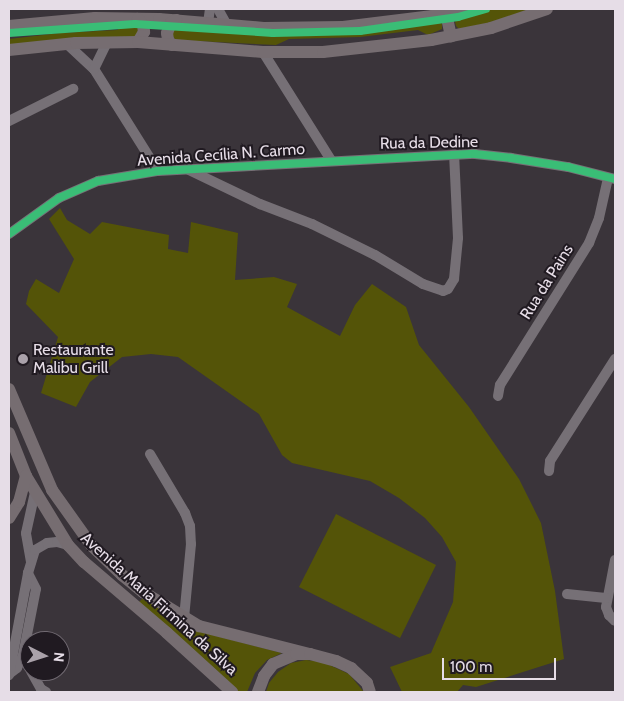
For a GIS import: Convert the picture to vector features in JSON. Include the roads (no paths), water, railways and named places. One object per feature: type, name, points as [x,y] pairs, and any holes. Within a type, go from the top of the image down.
[{"type":"main road","points":[[9,26],[95,18],[176,20],[264,28],[342,27],[446,13],[462,9]]},
{"type":"main road","points":[[9,50],[107,42],[138,42],[263,52],[365,48],[451,36],[491,28],[547,9]]},
{"type":"main road","points":[[446,13],[451,36]]},
{"type":"main road","points":[[138,19],[143,25],[144,32],[138,42]]},
{"type":"main road","points":[[172,45],[168,40],[167,33],[170,23],[176,20]]},
{"type":"main road","name":"Avenida Maria Firmina da Silva","points":[[9,389],[52,490],[92,546],[143,592],[199,626],[336,661],[351,668],[371,689]]},
{"type":"main road","name":"Avenida Maria Firmina da Silva","points":[[9,434],[26,476],[68,545],[132,605],[167,633],[232,692]]},
{"type":"main road","points":[[9,518],[19,502],[26,476]]},
{"type":"main road","points":[[37,496],[52,490]]},
{"type":"main road","points":[[132,605],[143,592]]},
{"type":"main road","points":[[258,692],[264,676],[273,664],[296,654],[310,654]]},
{"type":"street","points":[[208,23],[210,9]]},
{"type":"street","points":[[218,9],[227,25]]},
{"type":"street","points":[[94,69],[107,42]]},
{"type":"street","points":[[67,44],[94,69],[158,171]]},
{"type":"street","points":[[263,52],[331,160]]},
{"type":"street","points":[[9,121],[73,89]]},
{"type":"street","points":[[188,170],[260,204],[312,224],[347,241],[435,290],[448,289],[454,279],[458,238],[458,206],[454,154]]},
{"type":"street","name":"Rua da Dedine","points":[[331,160],[454,154],[511,158],[612,178]]},
{"type":"street","name":"Avenida Cecília N. Carmo","points":[[9,234],[59,198],[98,181],[158,171],[331,160]]},
{"type":"street","name":"Rua da Pains","points":[[498,396],[500,385],[588,243],[599,218],[612,178]]},
{"type":"street","points":[[549,471],[550,461],[615,359]]},
{"type":"street","points":[[150,454],[185,513],[190,526],[191,544],[184,618]]},
{"type":"street","points":[[28,631],[36,589],[29,568],[26,533],[37,496]]},
{"type":"street","points":[[9,674],[13,627],[35,550],[40,546],[57,542],[68,545]]},
{"type":"street","points":[[615,560],[606,598],[606,607],[615,621]]},
{"type":"street","points":[[567,594],[606,598]]},
{"type":"street","points":[[9,674],[17,668],[20,662]]},
{"type":"street","points":[[37,681],[46,692]]},
{"type":"place","name":"Restaurante Malibu Grill","points":[[23,359]]}]
